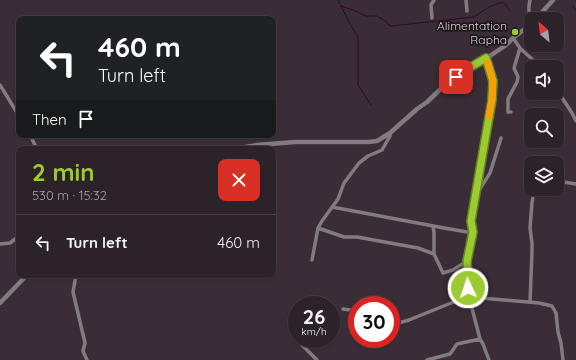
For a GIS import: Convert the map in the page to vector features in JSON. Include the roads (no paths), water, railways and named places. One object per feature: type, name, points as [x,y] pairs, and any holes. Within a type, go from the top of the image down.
[{"type":"street","points":[[432,18],[431,5],[434,0]]},
{"type":"street","points":[[466,0],[467,11]]},
{"type":"street","points":[[529,12],[528,7],[530,0]]},
{"type":"street","points":[[542,12],[553,0]]},
{"type":"street","points":[[251,146],[295,142],[376,141],[390,133],[427,102],[449,81],[506,45],[524,29]]},
{"type":"street","points":[[513,38],[520,48],[533,60]]},
{"type":"street","points":[[511,112],[508,112],[508,99],[518,78],[514,68],[520,48]]},
{"type":"street","points":[[486,58],[493,81],[492,100],[471,221],[473,232],[467,261],[469,297],[480,339],[489,360]]},
{"type":"street","points":[[0,85],[16,111]]},
{"type":"street","points":[[564,100],[576,121]]},
{"type":"street","points":[[312,260],[318,228],[338,199],[344,183],[349,175],[368,156],[382,150],[390,136],[390,133]]},
{"type":"street","points":[[475,198],[490,173],[501,138]]},
{"type":"street","points":[[564,182],[576,184]]},
{"type":"street","points":[[530,302],[532,252],[530,228],[533,196]]},
{"type":"street","points":[[332,207],[473,232]]},
{"type":"street","points":[[433,226],[434,254],[443,273],[452,270],[467,261]]},
{"type":"street","points":[[318,228],[344,237],[418,248],[434,254]]},
{"type":"street","points":[[0,244],[10,243],[16,238]]},
{"type":"street","points":[[0,303],[24,278]]},
{"type":"street","points":[[75,278],[73,292],[85,343],[83,351],[87,360]]},
{"type":"street","points":[[400,322],[469,297],[540,303],[552,306],[556,313],[563,360]]},
{"type":"street","points":[[343,309],[348,310]]},
{"type":"street","points":[[428,360],[450,354],[457,344],[480,339]]},
{"type":"street","points":[[305,348],[317,360]]},
{"type":"waterway","points":[[338,0],[358,37],[358,85],[371,105]]},
{"type":"waterway","points":[[341,6],[366,16],[377,16],[391,26],[474,17],[489,7],[500,3],[504,3],[510,11]]},
{"type":"waterway","points":[[573,6],[576,11]]},
{"type":"place","name":"Alimentation Rapha","points":[[515,32]]}]
